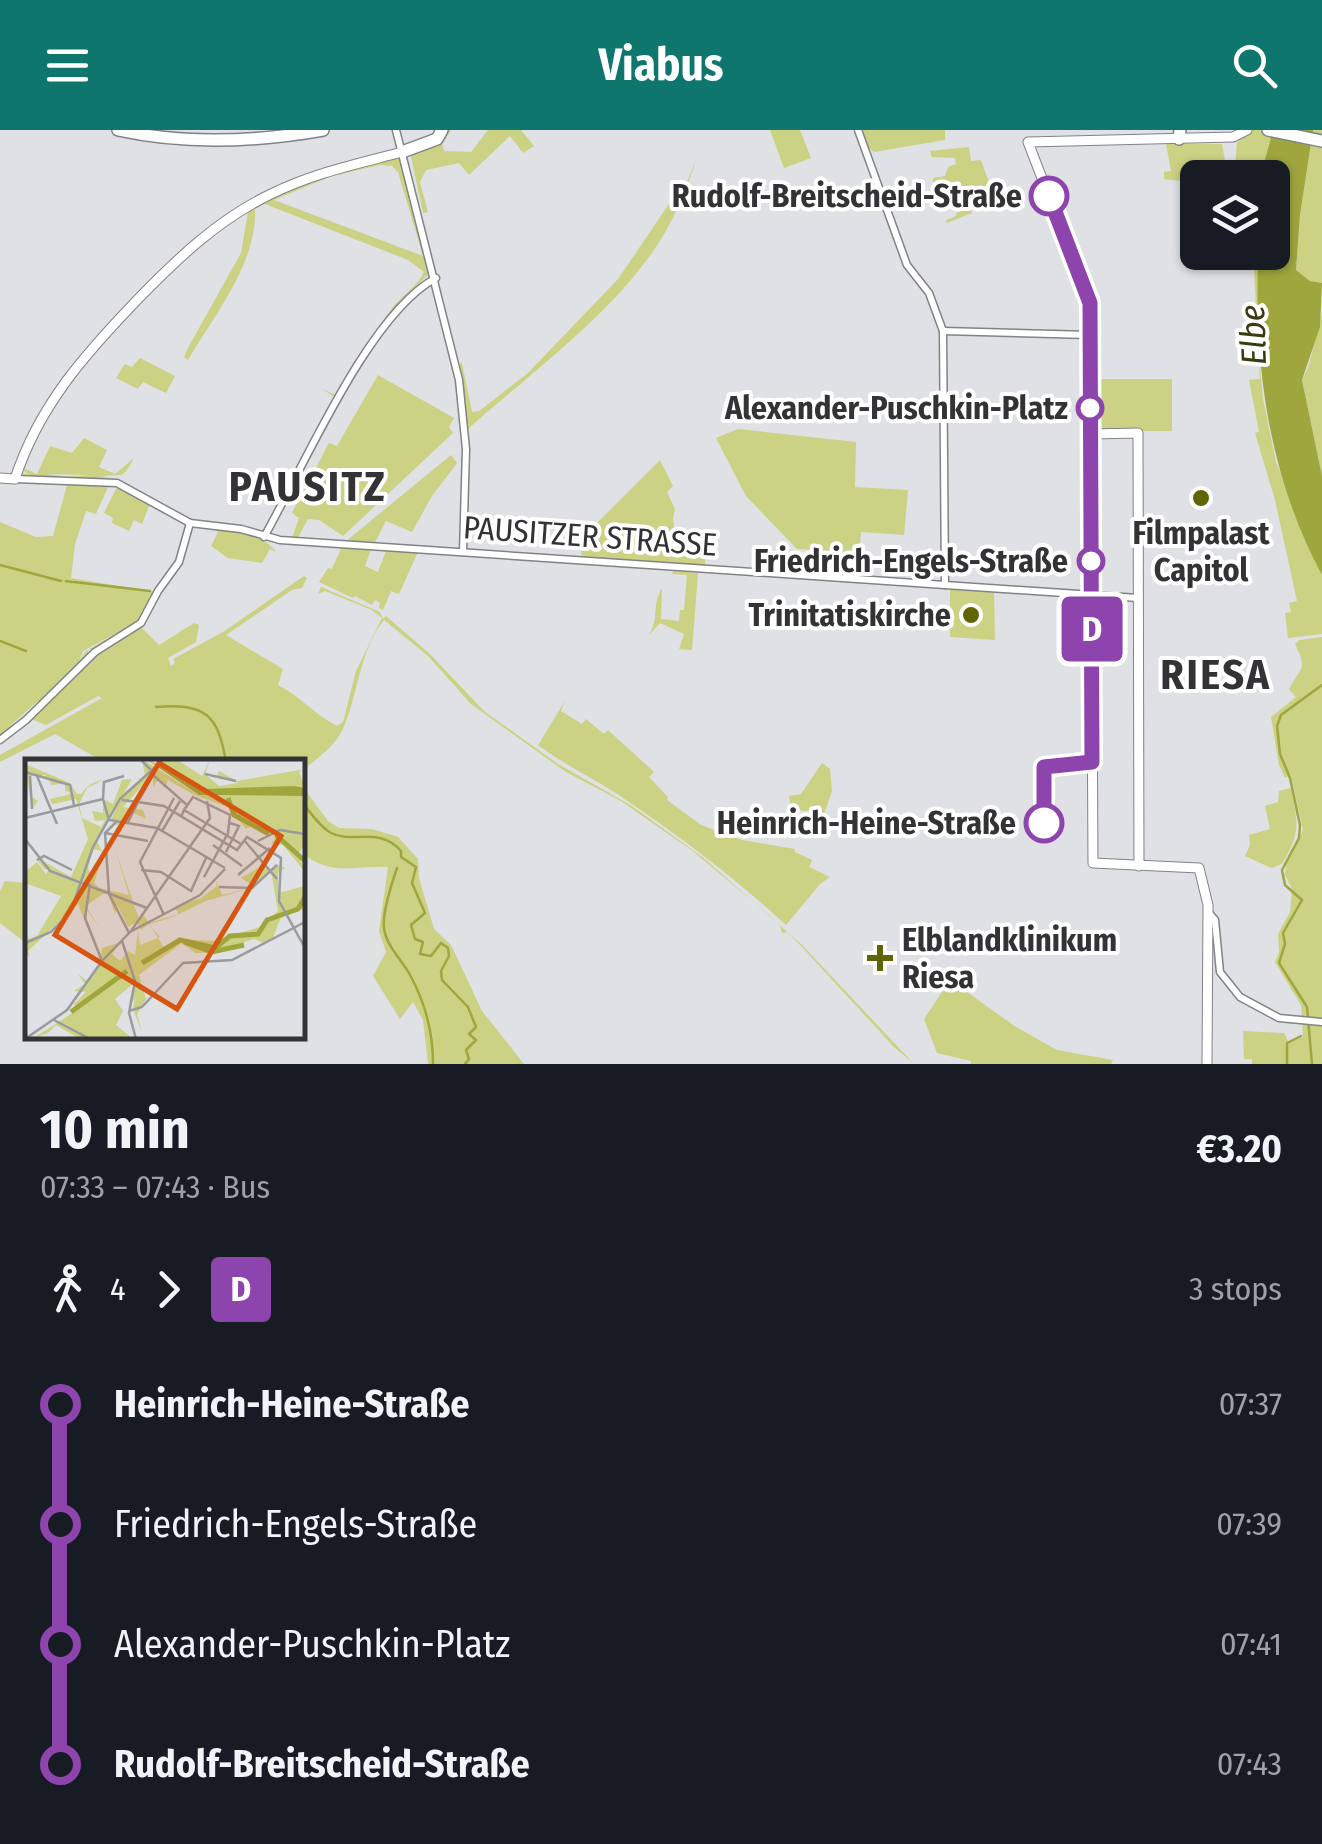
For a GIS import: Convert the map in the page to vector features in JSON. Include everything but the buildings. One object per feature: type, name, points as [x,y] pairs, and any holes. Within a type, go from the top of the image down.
[{"type":"highway","points":[[118,130],[235,140],[323,130]]},
{"type":"highway","points":[[144,130],[213,136],[299,130]]},
{"type":"highway","points":[[408,155],[436,139],[442,130]]},
{"type":"highway","points":[[1268,130],[1322,138]]},
{"type":"highway","points":[[1291,130],[1322,138]]},
{"type":"main road","points":[[1207,1064],[1208,912],[1199,868],[1093,862],[1088,298],[1028,142],[1182,134],[1238,136],[1247,130]]},
{"type":"main road","points":[[0,478],[14,479],[42,415],[72,370],[197,241],[249,205],[289,186],[319,174],[408,155]]},
{"type":"main road","points":[[1090,434],[1138,434],[1139,866]]},
{"type":"street","points":[[396,130],[408,155],[459,380],[466,449],[463,552]]},
{"type":"street","points":[[858,130],[907,264],[930,292],[943,331],[945,585]]},
{"type":"street","points":[[264,537],[304,458],[368,350],[410,294],[436,278]]},
{"type":"street","points":[[943,331],[1090,335]]},
{"type":"street","points":[[0,740],[98,650],[141,624],[179,562],[190,523],[121,484],[14,479]]},
{"type":"street","name":"PAUSITZER STRASSE","points":[[190,523],[242,529],[264,537],[410,549],[1092,595]]},
{"type":"street","points":[[1092,595],[1138,598]]},
{"type":"street","points":[[1208,912],[1214,920],[1218,968],[1240,997],[1277,1018],[1319,1021]]},
{"type":"shaded area","points":[[445,130],[451,130],[442,144],[444,151],[471,152],[488,130],[521,130],[534,146],[523,153],[510,136],[469,175],[459,163],[426,170],[420,182],[428,212],[423,213],[411,157]]},
{"type":"shaded area","points":[[770,130],[800,130],[811,158],[784,168]]},
{"type":"shaded area","points":[[862,130],[945,130],[945,140],[874,152]]},
{"type":"shaded area","points":[[1252,130],[1273,130],[1265,160],[1236,160],[1237,142]]},
{"type":"shaded area","points":[[1273,130],[1313,130],[1296,270],[1310,281],[1322,283],[1320,327],[1302,380],[1322,476],[1322,575],[1304,537],[1277,459],[1262,378],[1258,270],[1290,270],[1290,160],[1265,160]]},
{"type":"shaded area","points":[[1313,130],[1322,130],[1322,283],[1310,281],[1296,270]]},
{"type":"shaded area","points":[[1166,144],[1222,144],[1225,160],[1180,160],[1180,180],[1164,179],[1164,172],[1171,171]]},
{"type":"shaded area","points":[[969,147],[971,161],[981,160],[994,197],[985,188],[978,189],[977,197],[969,203],[972,213],[947,223],[958,210],[946,187],[934,188],[933,178],[945,176],[948,167],[956,164],[955,158],[932,157],[930,151]]},
{"type":"shaded area","points":[[697,157],[681,200],[668,228],[624,287],[583,330],[468,429],[459,364],[462,363],[472,412],[479,411],[528,373],[618,279],[673,198],[669,186],[687,182]]},
{"type":"shaded area","points":[[400,160],[429,274],[399,302],[336,398],[322,389],[336,395],[385,318],[424,272],[408,260],[265,204],[255,209],[254,229],[242,268],[188,360],[184,357],[188,348],[241,253],[248,212],[187,256],[118,325],[57,401],[23,468],[37,474],[50,446],[72,453],[84,438],[107,450],[99,467],[115,474],[134,458],[124,473],[102,476],[115,480],[64,477],[90,475],[48,474],[61,476],[60,479],[24,476],[22,473],[29,475],[22,469],[35,433],[85,357],[118,319],[190,251],[225,224],[257,203],[290,186],[342,169]],"holes":[[[380,165],[392,166],[398,172],[423,256],[274,200],[329,177]]]},
{"type":"shaded area","points":[[1254,270],[1258,270],[1257,326]]},
{"type":"shaded area","points":[[1322,314],[1322,476],[1302,380]]},
{"type":"shaded area","points":[[1258,346],[1263,399],[1276,462],[1322,575],[1322,634],[1288,638],[1285,613],[1291,612],[1289,603],[1297,601],[1275,500],[1255,433],[1259,432],[1249,380],[1260,379]]},
{"type":"shaded area","points":[[140,358],[175,376],[166,393],[143,382],[138,389],[116,378],[125,364],[132,367]]},
{"type":"shaded area","points":[[378,375],[454,418],[449,427],[453,433],[343,536],[319,520],[308,519],[297,539],[292,538],[299,518],[292,513],[329,443],[337,446]]},
{"type":"shaded area","name":"Alexander-Puschkin-Platz","points":[[1094,379],[1172,379],[1172,431],[1094,431]]},
{"type":"shaded area","points":[[738,429],[856,442],[855,487],[908,490],[904,535],[861,532],[859,557],[841,556],[841,551],[797,549],[746,496],[716,438]]},
{"type":"shaded area","points":[[451,455],[457,463],[412,532],[386,521],[374,544],[345,542]]},
{"type":"shaded area","points":[[660,460],[673,486],[667,492],[675,509],[675,533],[706,535],[705,565],[582,559],[581,550],[590,530]]},
{"type":"shaded area","points":[[0,480],[112,487],[108,487],[96,514],[86,511],[75,544],[71,578],[155,592],[139,620],[120,631],[137,623],[92,652],[90,649],[118,632],[83,651],[80,659],[87,650],[91,655],[74,671],[78,674],[96,654],[140,626],[159,645],[194,623],[199,625],[196,642],[168,658],[171,666],[175,663],[173,659],[223,632],[304,576],[307,578],[302,588],[292,590],[226,635],[283,669],[278,685],[329,722],[337,726],[343,722],[356,671],[382,618],[325,591],[318,594],[321,587],[380,612],[383,619],[386,616],[430,654],[484,711],[558,764],[632,806],[705,859],[755,903],[694,852],[621,801],[566,772],[471,704],[428,656],[384,620],[369,646],[339,737],[305,768],[305,759],[99,759],[55,734],[0,762],[0,755],[102,698],[98,696],[46,725],[31,719],[75,677],[72,673],[41,704],[38,701],[5,730],[38,705],[0,739],[0,522],[36,537],[53,536],[67,485]]},
{"type":"shaded area","points":[[120,488],[150,503],[142,524],[134,520],[129,531],[112,523],[113,518],[104,513]]},
{"type":"shaded area","points":[[215,530],[252,535],[276,552],[270,549],[262,563],[228,558],[211,546],[218,532]]},
{"type":"shaded area","points":[[342,546],[383,549],[371,549],[365,566],[378,572],[386,551],[418,552],[399,594],[391,591],[383,610],[375,600],[372,605],[319,582],[328,568],[332,569]]},
{"type":"shaded area","points":[[698,573],[692,650],[679,649],[684,634],[660,623],[649,635],[662,588],[661,619],[679,621],[680,610],[684,610],[687,575],[672,574]]},
{"type":"shaded area","points":[[950,589],[994,592],[995,640],[950,637]]},
{"type":"shaded area","points":[[1322,637],[1322,1020],[1302,1017],[1301,1005],[1275,962],[1278,934],[1290,912],[1292,889],[1285,875],[1286,865],[1303,830],[1291,775],[1285,778],[1279,765],[1271,717],[1296,697],[1289,689],[1302,664],[1295,644]]},
{"type":"shaded area","points":[[565,701],[561,711],[582,724],[586,719],[604,734],[608,730],[654,772],[649,777],[667,800],[701,825],[742,840],[795,849],[812,860],[809,867],[830,877],[786,925],[670,831],[538,745]]},
{"type":"shaded area","points":[[822,763],[830,769],[832,791],[823,817],[791,810],[789,796],[801,794]]},
{"type":"shaded area","points":[[1291,788],[1295,835],[1282,864],[1271,868],[1245,856],[1249,835],[1270,829],[1265,806],[1278,802],[1279,791]]},
{"type":"shaded area","points":[[305,790],[328,821],[339,828],[372,829],[398,837],[418,859],[419,878],[434,929],[451,945],[482,1011],[524,1064],[428,1064],[423,1020],[413,1002],[400,1019],[373,976],[386,952],[379,931],[388,867],[333,867],[305,854]]},
{"type":"shaded area","points":[[5,881],[25,883],[25,942],[0,923],[0,891]]},
{"type":"shaded area","points":[[776,922],[803,946],[914,1064],[787,932],[782,933]]},
{"type":"shaded area","points":[[950,980],[1016,1027],[1057,1050],[1113,1060],[1111,1064],[971,1064],[937,1053],[924,1019]]},
{"type":"shaded area","points":[[1302,1022],[1322,1025],[1322,1064],[1252,1064],[1252,1059],[1244,1059],[1243,1031],[1284,1033],[1288,1041],[1303,1037]]},
{"type":"waterway","points":[[0,565],[61,581]]},
{"type":"waterway","points":[[66,581],[72,582]]},
{"type":"waterway","points":[[74,582],[150,591]]},
{"type":"waterway","points":[[0,641],[26,651]]},
{"type":"waterway","points":[[1312,1064],[1307,1007],[1279,963],[1285,944],[1283,933],[1302,900],[1285,885],[1282,870],[1299,838],[1300,825],[1290,778],[1280,754],[1277,726],[1281,715],[1322,685]]},
{"type":"waterway","points":[[156,707],[186,707],[206,715],[219,733],[225,759]]},
{"type":"waterway","points":[[305,806],[331,833],[384,839],[416,867],[412,883],[425,913],[411,925],[415,939],[423,942],[420,954],[431,956],[441,943],[448,948],[442,980],[468,1007],[476,1027],[469,1034],[476,1040],[466,1050],[469,1059],[465,1064]]},
{"type":"waterway","points":[[397,868],[384,928],[424,1007],[433,1064]]},
{"type":"waterway","points":[[1287,1064],[1287,1043],[1301,1036]]},
{"type":"bus line","name":"D","points":[[1044,823],[1044,767],[1092,762],[1090,303],[1049,196]]},
{"type":"place","name":"Rudolf-Breitscheid-Straße","points":[[1049,196]]},
{"type":"place","name":"Alexander-Puschkin-Platz","points":[[1090,408]]},
{"type":"place","name":"Filmpalast Capitol","points":[[1201,498]]},
{"type":"place","name":"Friedrich-Engels-Straße","points":[[1091,561]]},
{"type":"place","name":"Trinitatiskirche","points":[[971,615]]},
{"type":"place","name":"Heinrich-Heine-Straße","points":[[1044,823]]},
{"type":"place","name":"Elblandklinikum Riesa","points":[[880,958]]},
{"type":"district","name":"PAUSITZ","points":[[308,487]]},
{"type":"district","name":"RIESA","points":[[1216,675]]},
{"type":"water label","name":"Elbe","points":[[1253,335]]}]
